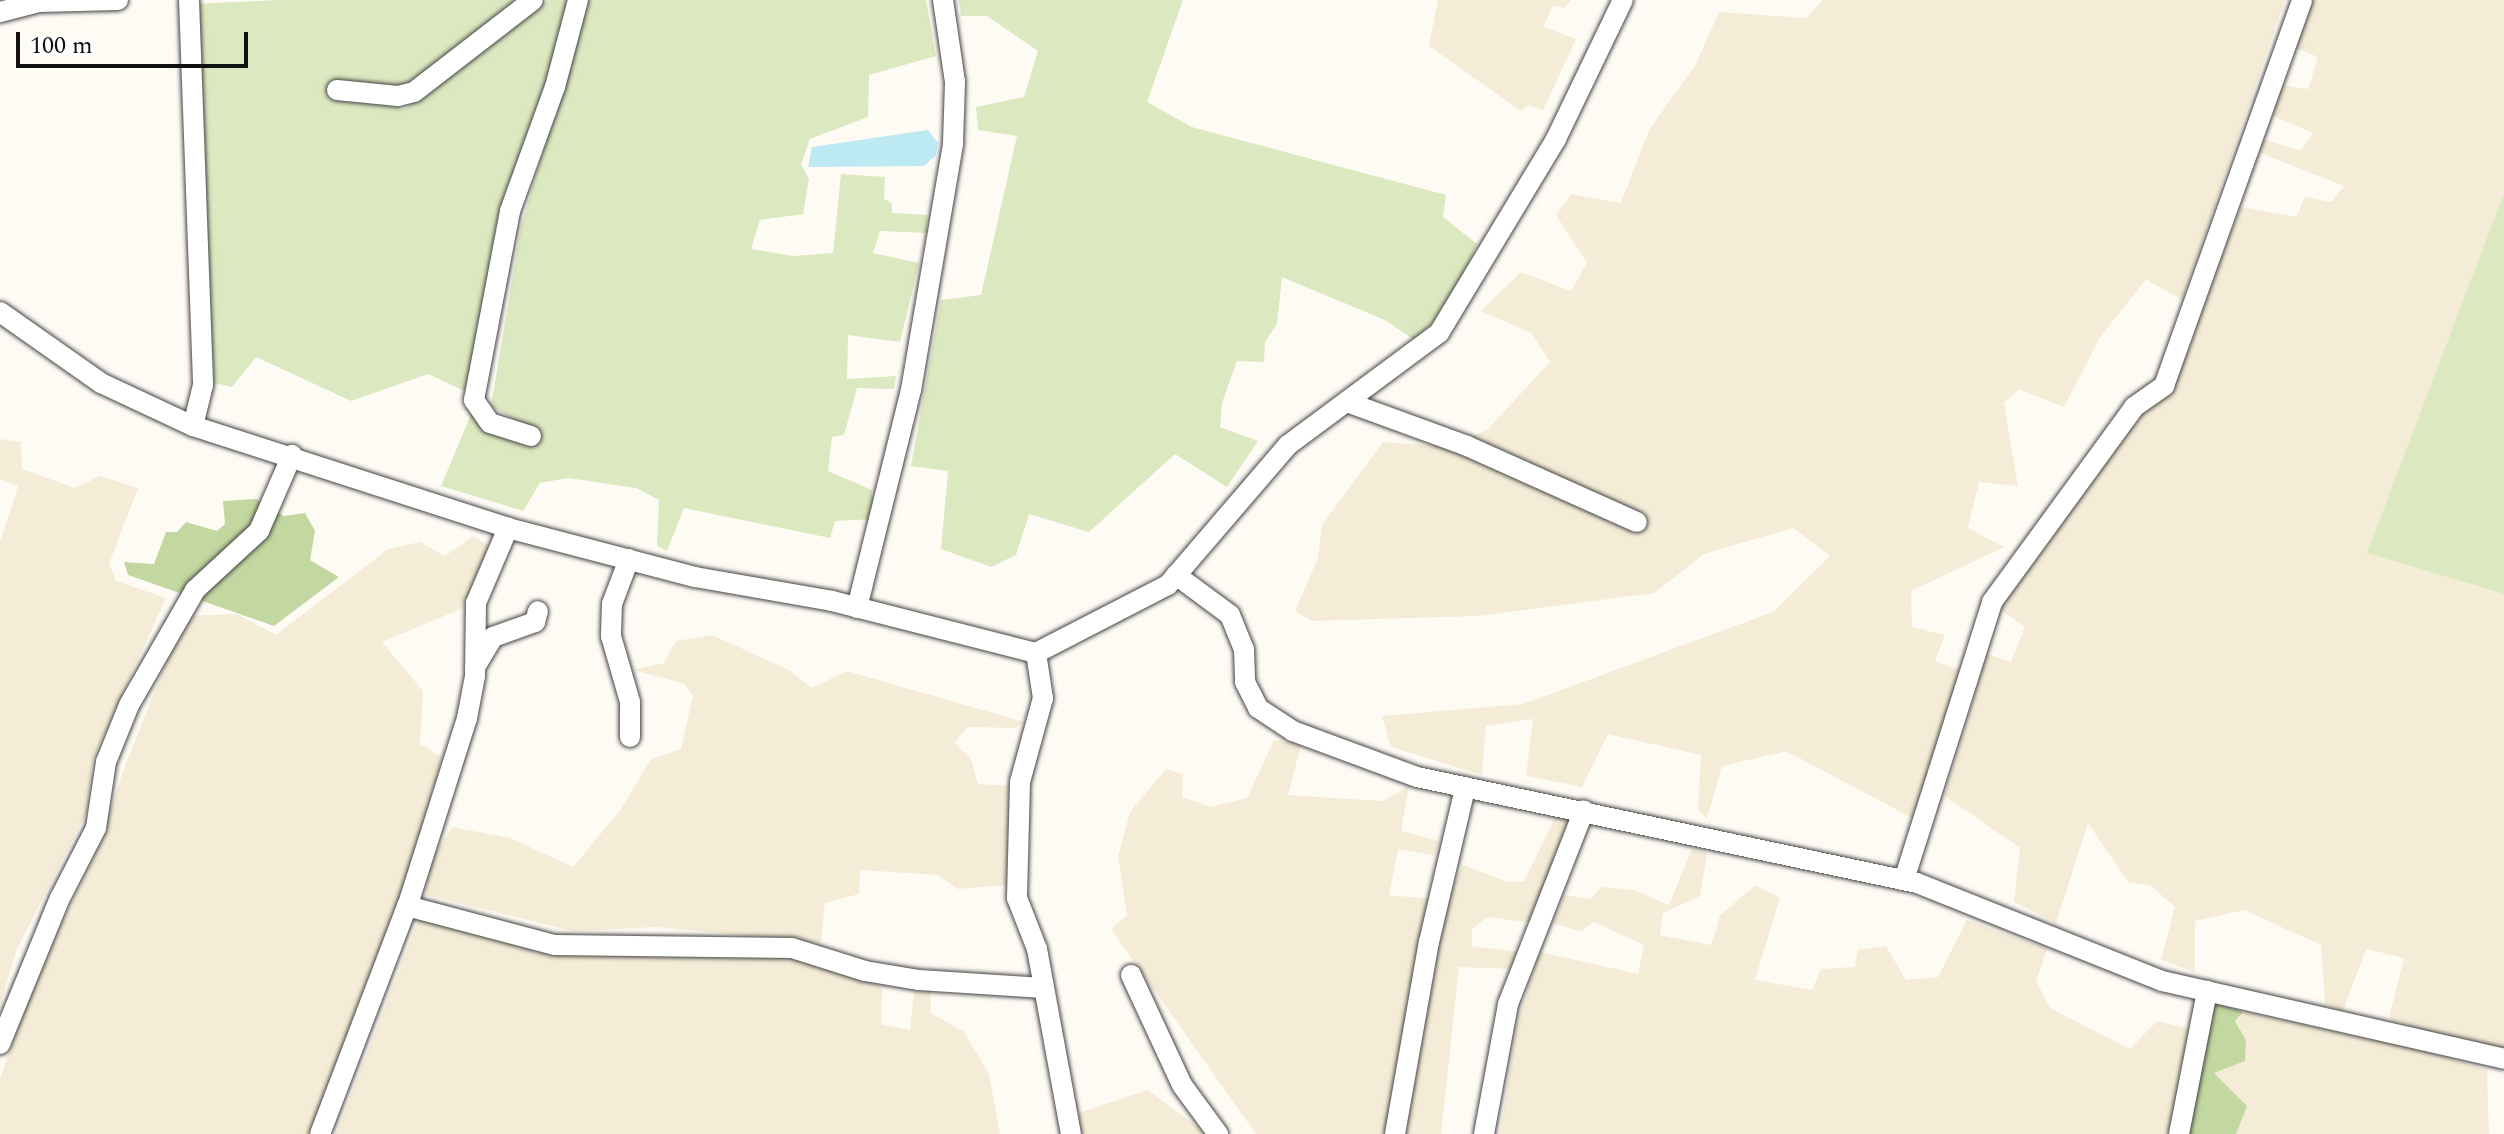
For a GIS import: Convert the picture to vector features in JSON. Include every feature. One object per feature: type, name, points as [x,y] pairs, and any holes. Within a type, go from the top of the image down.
[{"type":"street","points":[[0,12],[39,2],[118,0]]},
{"type":"street","points":[[189,0],[203,385],[193,426]]},
{"type":"street","points":[[337,90],[398,96],[414,92],[533,0]]},
{"type":"street","points":[[531,436],[490,423],[474,400],[510,211],[555,87],[578,0]]},
{"type":"street","points":[[857,608],[911,390],[953,143],[955,82],[943,0]]},
{"type":"street","points":[[1,316],[101,383],[193,426],[292,455],[508,528],[629,559],[857,608],[1036,653],[1106,621],[1168,585],[1288,445],[1439,333],[1556,139],[1623,0]]},
{"type":"street","points":[[1904,880],[1992,602],[2134,407],[2164,386],[2302,0]]},
{"type":"street","points":[[1347,402],[1467,446],[1637,522]]},
{"type":"street","points":[[0,1044],[96,828],[106,762],[129,705],[195,590],[259,531],[292,455]]},
{"type":"street","points":[[320,1134],[407,906],[467,718],[474,669],[476,603],[508,528]]},
{"type":"street","points":[[629,559],[612,604],[611,636],[630,702],[630,737]]},
{"type":"street","points":[[1176,575],[1230,615],[1244,649],[1245,682],[1258,708],[1293,731],[1417,777],[1904,880],[2162,981],[2504,1059]]},
{"type":"street","points":[[474,669],[493,637],[535,622],[538,611]]},
{"type":"street","points":[[1036,653],[1042,708],[1024,759],[1015,837],[1017,898],[1037,949],[1071,1134]]},
{"type":"street","points":[[1395,1134],[1429,942],[1465,789]]},
{"type":"street","points":[[1484,1134],[1508,1004],[1584,810]]},
{"type":"street","points":[[407,906],[555,945],[792,948],[865,971],[919,980],[1044,988]]},
{"type":"street","points":[[1131,975],[1182,1085],[1218,1134]]},
{"type":"street","points":[[2179,1134],[2207,991]]},
{"type":"shaded area","points":[[1438,0],[1571,0],[1564,8],[1552,6],[1544,27],[1576,39],[1543,110],[1529,105],[1521,111],[1429,46]]},
{"type":"shaded area","points":[[1823,0],[2285,0],[2182,300],[2146,279],[2099,339],[2064,407],[2019,389],[2004,403],[2018,486],[1979,482],[1968,528],[2004,547],[1911,591],[1912,627],[1945,635],[1935,661],[1967,673],[1916,820],[1786,751],[1722,766],[1707,819],[1698,809],[1701,755],[1608,734],[1582,787],[1526,776],[1533,719],[1486,726],[1482,775],[1391,747],[1382,716],[1523,704],[1773,612],[1830,556],[1793,528],[1704,554],[1654,593],[1478,616],[1312,621],[1295,611],[1318,558],[1322,525],[1383,442],[1439,446],[1486,431],[1550,362],[1531,333],[1481,311],[1521,272],[1571,291],[1587,263],[1556,215],[1571,194],[1621,203],[1649,130],[1696,64],[1719,12],[1806,18]]},
{"type":"shaded area","points":[[2311,0],[2504,0],[2504,193],[2368,553],[2504,594],[2504,1058],[2389,1018],[2404,958],[2366,949],[2343,1011],[2325,1004],[2321,945],[2244,910],[2195,921],[2195,972],[2161,960],[2175,907],[2151,886],[2128,882],[2088,823],[2056,923],[2014,902],[2020,848],[1945,796],[1987,654],[2011,662],[2025,627],[1996,606],[2133,419],[2172,387],[2241,207],[2297,217],[2304,197],[2332,202],[2344,186],[2256,151],[2262,139],[2301,151],[2313,133],[2269,114],[2282,85],[2308,89],[2318,57],[2290,46]]},
{"type":"shaded area","points":[[0,439],[21,442],[22,469],[75,488],[100,476],[138,488],[109,564],[116,581],[166,598],[92,761],[87,812],[17,949],[0,1005],[0,542],[18,486],[0,479]]},
{"type":"shaded area","points":[[473,536],[489,546],[463,608],[382,642],[423,691],[420,744],[442,757],[394,923],[316,1134],[0,1134],[0,1079],[31,986],[95,856],[125,766],[185,616],[237,614],[276,635],[388,549],[420,542],[445,556]]},
{"type":"shaded area","points":[[712,635],[789,670],[812,688],[847,671],[1024,722],[1016,728],[967,727],[955,743],[971,759],[978,784],[1011,786],[1006,885],[957,889],[938,875],[860,870],[859,894],[825,903],[821,943],[657,927],[573,931],[426,895],[429,865],[452,827],[510,838],[573,867],[621,809],[651,759],[681,749],[693,696],[685,684],[633,670],[664,663],[676,641]]},
{"type":"shaded area","points":[[1274,740],[1301,745],[1288,795],[1383,801],[1409,786],[1401,831],[1439,841],[1434,855],[1398,849],[1389,895],[1431,899],[1389,1134],[1256,1134],[1111,929],[1127,915],[1118,856],[1130,812],[1166,769],[1183,774],[1182,797],[1211,807],[1247,798]]},
{"type":"shaded area","points":[[1558,812],[1573,815],[1534,923],[1487,917],[1472,929],[1472,946],[1517,952],[1512,969],[1459,967],[1441,1134],[1405,1134],[1448,897],[1463,865],[1508,882],[1524,881]]},
{"type":"shaded area","points":[[1692,848],[1707,853],[1700,896],[1663,913],[1660,935],[1711,945],[1720,915],[1756,885],[1780,898],[1755,980],[1812,990],[1821,969],[1855,967],[1858,950],[1886,946],[1906,980],[1938,977],[1967,920],[2047,949],[2036,981],[2050,1008],[2130,1049],[2157,1021],[2195,1030],[2176,1134],[1500,1134],[1517,1023],[1540,952],[1638,974],[1644,945],[1594,922],[1582,931],[1553,924],[1565,895],[1590,899],[1602,887],[1635,890],[1669,905]]},
{"type":"shaded area","points":[[419,918],[556,950],[792,953],[871,980],[882,989],[881,1024],[910,1030],[914,992],[931,991],[931,1013],[964,1032],[989,1074],[1000,1134],[336,1134]]},
{"type":"shaded area","points":[[2243,1012],[2422,1050],[2487,1070],[2489,1134],[2236,1134],[2240,1122],[2214,1073],[2245,1061],[2246,1040],[2235,1020]]},
{"type":"shaded area","points":[[1148,1090],[1207,1134],[1079,1134],[1079,1113]]},
{"type":"green space","points":[[277,0],[522,0],[407,88],[329,93],[405,109],[548,0],[573,0],[470,395],[485,430],[531,447],[540,434],[491,406],[521,227],[587,0],[926,0],[936,56],[869,75],[868,117],[810,139],[801,164],[809,179],[803,214],[760,220],[751,249],[794,256],[833,253],[841,174],[885,177],[884,199],[892,203],[892,213],[927,215],[927,233],[880,231],[873,253],[919,263],[900,342],[848,335],[847,379],[896,376],[894,389],[857,388],[844,435],[832,437],[828,471],[872,490],[874,519],[835,521],[830,538],[684,508],[667,551],[657,546],[659,500],[636,488],[568,478],[540,483],[523,511],[441,486],[470,417],[465,391],[428,374],[351,401],[256,357],[232,387],[214,383],[196,4]]},
{"type":"green space","points":[[959,0],[1183,0],[1147,102],[1192,127],[1446,195],[1443,217],[1477,244],[1451,302],[1416,341],[1385,320],[1282,277],[1277,324],[1265,342],[1264,362],[1237,361],[1222,403],[1220,427],[1258,441],[1227,487],[1175,454],[1089,532],[1029,514],[1016,555],[991,567],[941,549],[948,471],[911,466],[941,300],[981,295],[1017,136],[978,130],[976,107],[1024,97],[1038,51],[987,16],[961,16]]},
{"type":"green space","points":[[2504,193],[2504,594],[2367,553]]},
{"type":"green space","points":[[256,499],[284,516],[305,513],[315,531],[310,560],[339,577],[274,626],[128,575],[124,562],[154,564],[166,532],[177,532],[186,522],[217,531],[225,524],[223,501]]},
{"type":"green space","points":[[2215,1003],[2243,1012],[2235,1021],[2246,1040],[2245,1061],[2214,1073],[2247,1106],[2236,1134],[2185,1134]]},
{"type":"water","points":[[928,130],[938,143],[936,155],[924,166],[808,167],[812,147]]}]
